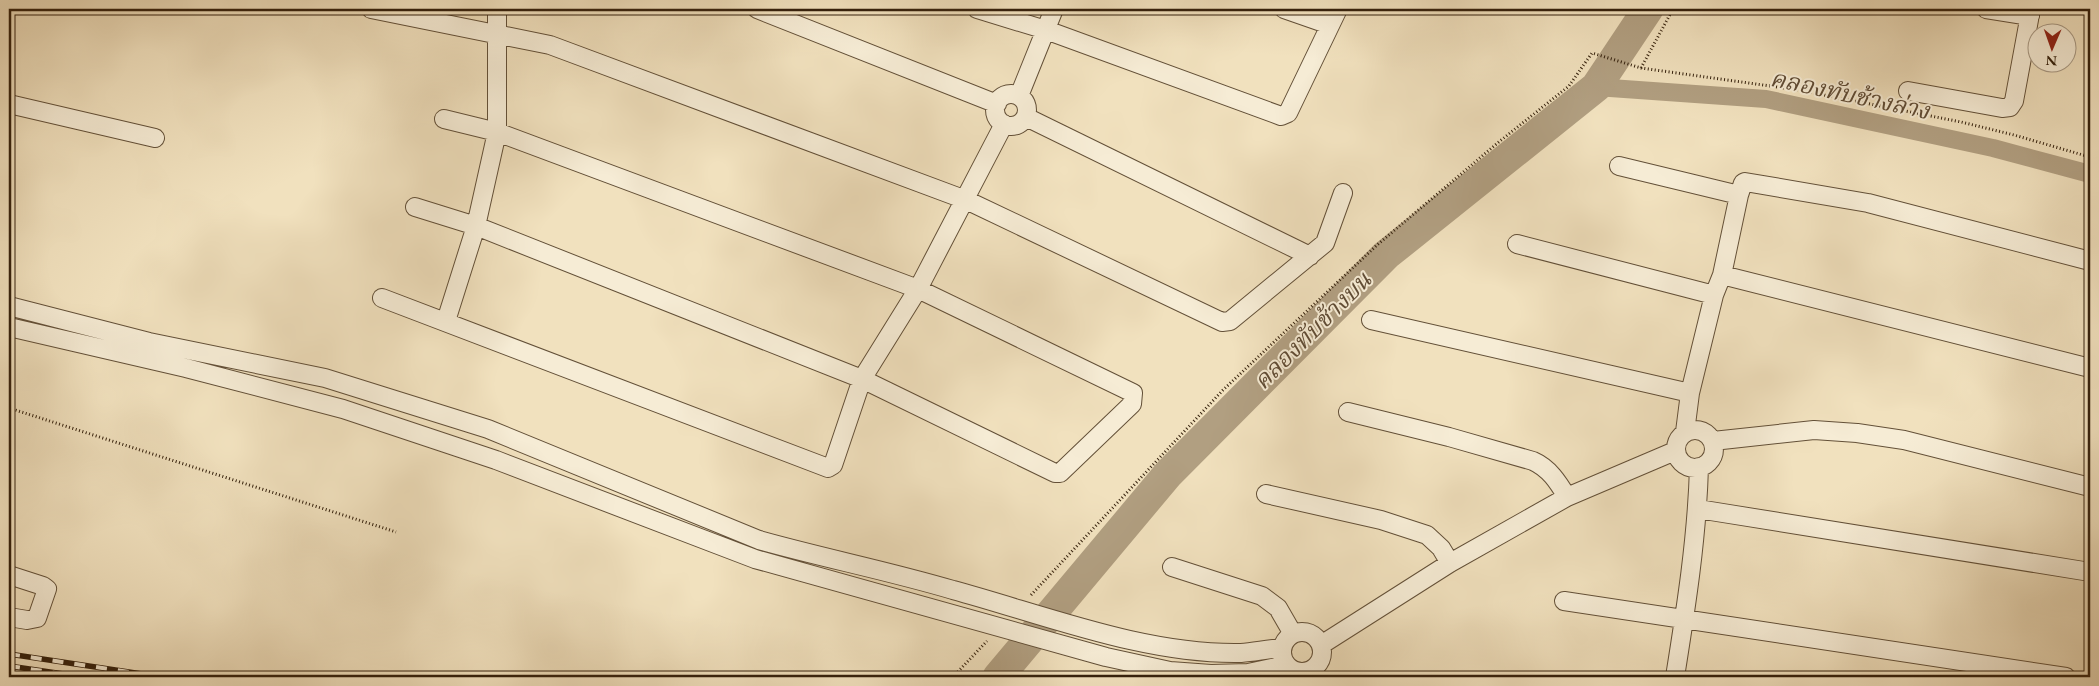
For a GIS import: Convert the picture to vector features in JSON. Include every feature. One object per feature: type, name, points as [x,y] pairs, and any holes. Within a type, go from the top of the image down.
[{"type":"street","points":[[371,9],[550,45],[966,200],[1222,322],[1230,321],[1324,243],[1343,193]]},
{"type":"street","points":[[446,321],[476,226],[497,132],[496,9]]},
{"type":"street","points":[[757,9],[997,104]]},
{"type":"street","points":[[977,9],[1046,30],[1281,116],[1288,113],[1338,9]]},
{"type":"street","points":[[1019,96],[1054,9]]},
{"type":"street","points":[[1284,9],[1330,25]]},
{"type":"street","points":[[1908,91],[2002,108],[2010,107],[2014,101],[2031,12],[1986,9]]},
{"type":"street","points":[[1014,94],[1019,96],[1027,106],[1026,117],[1016,125],[1004,124],[996,115],[997,104],[1004,96],[1014,94]]},
{"type":"street","points":[[9,104],[156,138]]},
{"type":"street","points":[[1026,117],[1310,256]]},
{"type":"street","points":[[415,207],[476,226],[862,379],[1055,473],[1060,473],[1132,404],[1133,392],[918,289],[497,132],[444,119]]},
{"type":"street","points":[[382,298],[828,468],[833,464],[862,379],[918,289],[1004,124]]},
{"type":"street","points":[[1619,166],[1739,195]]},
{"type":"street","points":[[1685,432],[1690,392],[1714,295],[1722,275],[1743,183],[1868,203],[2090,261]]},
{"type":"street","points":[[1517,244],[1714,295]]},
{"type":"street","points":[[1722,275],[2090,368]]},
{"type":"street","points":[[9,306],[150,342],[325,378],[505,436],[759,540],[951,589],[1112,635],[1162,647],[1241,653],[1288,641],[1304,632],[1314,636],[1321,645],[1321,658],[1315,668],[1303,675],[1286,665],[1282,657],[1288,641],[1278,608],[1262,596],[1172,567]]},
{"type":"street","points":[[1370,320],[1690,392]]},
{"type":"street","points":[[9,328],[186,368],[343,409],[496,460],[755,559],[1106,657],[1170,671],[1211,674],[1248,673],[1286,665]]},
{"type":"street","points":[[186,368],[191,350]]},
{"type":"street","points":[[1348,412],[1449,437],[1533,461],[1543,465],[1557,481],[1567,497]]},
{"type":"street","points":[[1695,429],[1706,433],[1713,441],[1714,452],[1709,462],[1699,467],[1688,467],[1680,461],[1675,451],[1677,440],[1685,432],[1695,429]]},
{"type":"street","points":[[1713,441],[1814,430],[1857,433],[1904,440],[2090,487]]},
{"type":"street","points":[[496,460],[505,436]]},
{"type":"street","points":[[1321,645],[1450,563],[1567,497],[1675,451]]},
{"type":"street","points":[[1675,677],[1698,509],[1699,467]]},
{"type":"street","points":[[1266,494],[1382,520],[1427,535],[1441,548],[1450,563]]},
{"type":"street","points":[[1698,509],[2090,572]]},
{"type":"street","points":[[795,570],[804,553]]},
{"type":"street","points":[[9,575],[47,589],[36,618],[27,620],[9,617]]},
{"type":"street","points":[[1564,601],[1684,621],[2066,677]]},
{"type":"street","points":[[1106,657],[1112,635]]},
{"type":"path","points":[[1641,68],[1673,9]]},
{"type":"path","points":[[1028,598],[1223,390],[1377,245],[1500,141],[1569,86],[1592,53],[1641,68],[1799,90],[1961,122],[2090,157]]},
{"type":"path","points":[[9,408],[396,532]]},
{"type":"path","points":[[952,677],[989,639]]},
{"type":"waterway","name":"คลองทับช้างบน","points":[[998,677],[1168,474],[1386,255],[1596,87],[1648,9]]},
{"type":"waterway","name":"คลองทับช้างล่าง","points":[[1596,87],[1766,99],[1993,148],[2090,174]]},
{"type":"railway","points":[[9,654],[162,677]]},
{"type":"railway","points":[[9,666],[84,677]]}]
